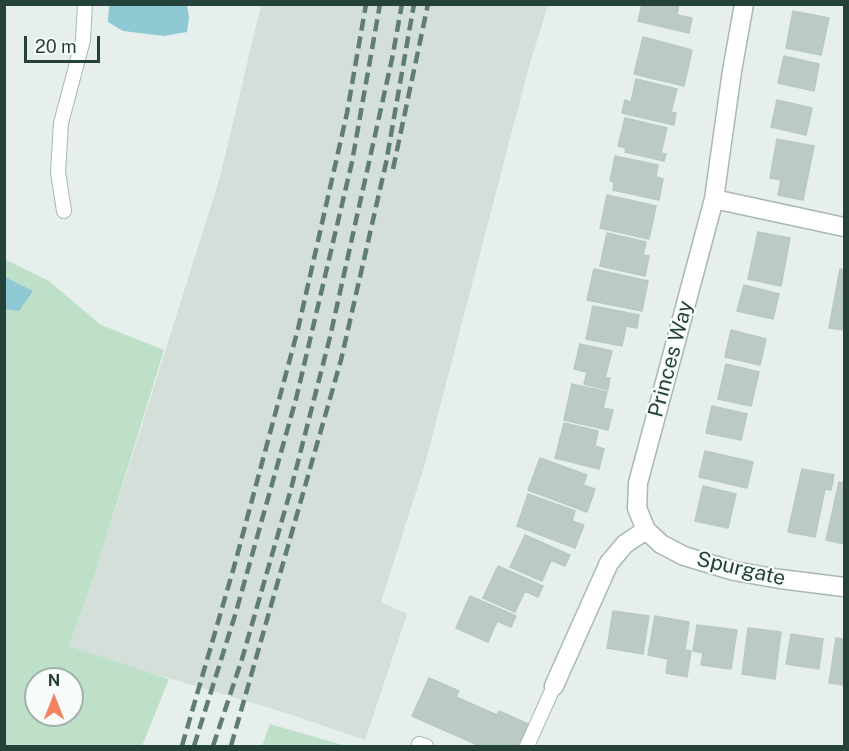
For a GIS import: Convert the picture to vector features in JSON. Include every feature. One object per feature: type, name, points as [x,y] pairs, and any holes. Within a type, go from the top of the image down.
[{"type":"street","name":"Princes Way","points":[[646,530],[637,508],[638,483],[714,199],[744,4]]},
{"type":"street","points":[[714,199],[844,227]]},
{"type":"street","points":[[554,686],[609,563],[625,544],[646,530]]},
{"type":"street","name":"Spurgate","points":[[646,530],[661,544],[684,556],[734,571],[844,587]]},
{"type":"lane","points":[[64,211],[58,172],[61,123],[83,40],[86,4]]},
{"type":"lane","points":[[527,747],[554,686]]},
{"type":"shaded area","points":[[261,5],[548,5],[528,70],[425,464],[381,602],[407,614],[365,740],[283,712],[69,646],[94,577],[220,177]]},
{"type":"green space","points":[[4,259],[49,281],[101,325],[164,350],[94,577],[69,646],[169,679],[142,746],[5,746]]},
{"type":"green space","points":[[270,724],[346,746],[262,746]]},
{"type":"water","points":[[109,5],[187,5],[189,17],[187,32],[164,36],[123,31],[108,22]]},
{"type":"water","points":[[5,277],[33,291],[19,311],[5,309]]},
{"type":"building","points":[[642,4],[679,4],[677,15],[692,18],[689,33],[638,21]]},
{"type":"building","points":[[793,11],[829,18],[821,55],[786,48]]},
{"type":"building","points":[[643,37],[692,50],[684,86],[634,74]]},
{"type":"building","points":[[784,56],[819,64],[814,91],[778,83]]},
{"type":"building","points":[[636,79],[677,89],[671,112],[676,113],[674,125],[622,113],[625,100],[631,102]]},
{"type":"building","points":[[777,100],[812,108],[806,135],[771,127]]},
{"type":"building","points":[[625,118],[667,128],[661,153],[666,154],[664,161],[625,152],[626,148],[618,146]]},
{"type":"building","points":[[777,139],[814,146],[803,200],[778,195],[781,180],[770,178]]},
{"type":"building","points":[[615,156],[658,165],[656,177],[663,179],[659,200],[613,190],[614,182],[610,181]]},
{"type":"building","points":[[607,195],[656,206],[649,239],[600,228]]},
{"type":"building","points":[[758,232],[790,238],[781,286],[748,279]]},
{"type":"building","points":[[607,233],[646,242],[643,255],[649,256],[645,276],[600,266]]},
{"type":"building","points":[[594,269],[648,281],[642,311],[587,300]]},
{"type":"building","points":[[840,269],[844,270],[844,330],[829,328]]},
{"type":"building","points":[[744,285],[779,294],[773,319],[737,311]]},
{"type":"building","points":[[593,306],[639,315],[637,328],[626,326],[622,346],[586,339]]},
{"type":"building","points":[[731,330],[766,339],[760,365],[725,357]]},
{"type":"building","points":[[580,344],[612,351],[605,378],[610,378],[608,390],[584,384],[587,372],[574,369]]},
{"type":"building","points":[[726,364],[759,372],[751,406],[718,399]]},
{"type":"building","points":[[572,384],[607,392],[603,408],[613,410],[608,430],[564,420]]},
{"type":"building","points":[[712,406],[747,414],[741,440],[706,433]]},
{"type":"building","points":[[564,423],[598,431],[595,446],[604,449],[599,469],[555,458]]},
{"type":"building","points":[[705,451],[753,462],[747,488],[699,477]]},
{"type":"building","points":[[540,458],[587,475],[583,485],[595,489],[587,512],[528,490]]},
{"type":"building","points":[[802,469],[834,475],[831,490],[825,489],[815,537],[788,532]]},
{"type":"building","points":[[839,482],[844,483],[844,544],[826,540]]},
{"type":"building","points":[[703,486],[736,494],[728,528],[695,521]]},
{"type":"building","points":[[528,494],[575,511],[572,521],[584,525],[575,548],[517,526]]},
{"type":"building","points":[[525,535],[570,555],[565,566],[551,560],[542,581],[510,567]]},
{"type":"building","points":[[498,566],[543,586],[538,597],[525,591],[515,612],[483,598]]},
{"type":"building","points":[[470,596],[516,616],[511,627],[497,621],[488,642],[456,628]]},
{"type":"building","points":[[613,611],[649,616],[643,654],[607,648]]},
{"type":"building","points":[[655,616],[689,622],[685,650],[691,651],[687,677],[666,673],[668,659],[648,655]]},
{"type":"building","points":[[697,625],[737,630],[731,669],[701,665],[703,653],[693,651]]},
{"type":"building","points":[[748,628],[781,632],[775,679],[742,674]]},
{"type":"building","points":[[791,634],[823,639],[819,669],[786,664]]},
{"type":"building","points":[[836,638],[844,639],[844,685],[829,683]]},
{"type":"building","points":[[429,678],[459,691],[456,697],[497,715],[499,711],[528,724],[518,746],[480,746],[412,716]]},
{"type":"railway","points":[[182,746],[234,567],[298,329],[347,113],[366,4]]},
{"type":"railway","points":[[194,746],[236,612],[296,399],[352,162],[380,4]]},
{"type":"railway","points":[[213,746],[242,659],[291,489],[330,337],[392,59],[402,4]]},
{"type":"railway","points":[[231,746],[341,360],[386,163],[414,4]]},
{"type":"railway","points":[[393,169],[428,4]]}]
